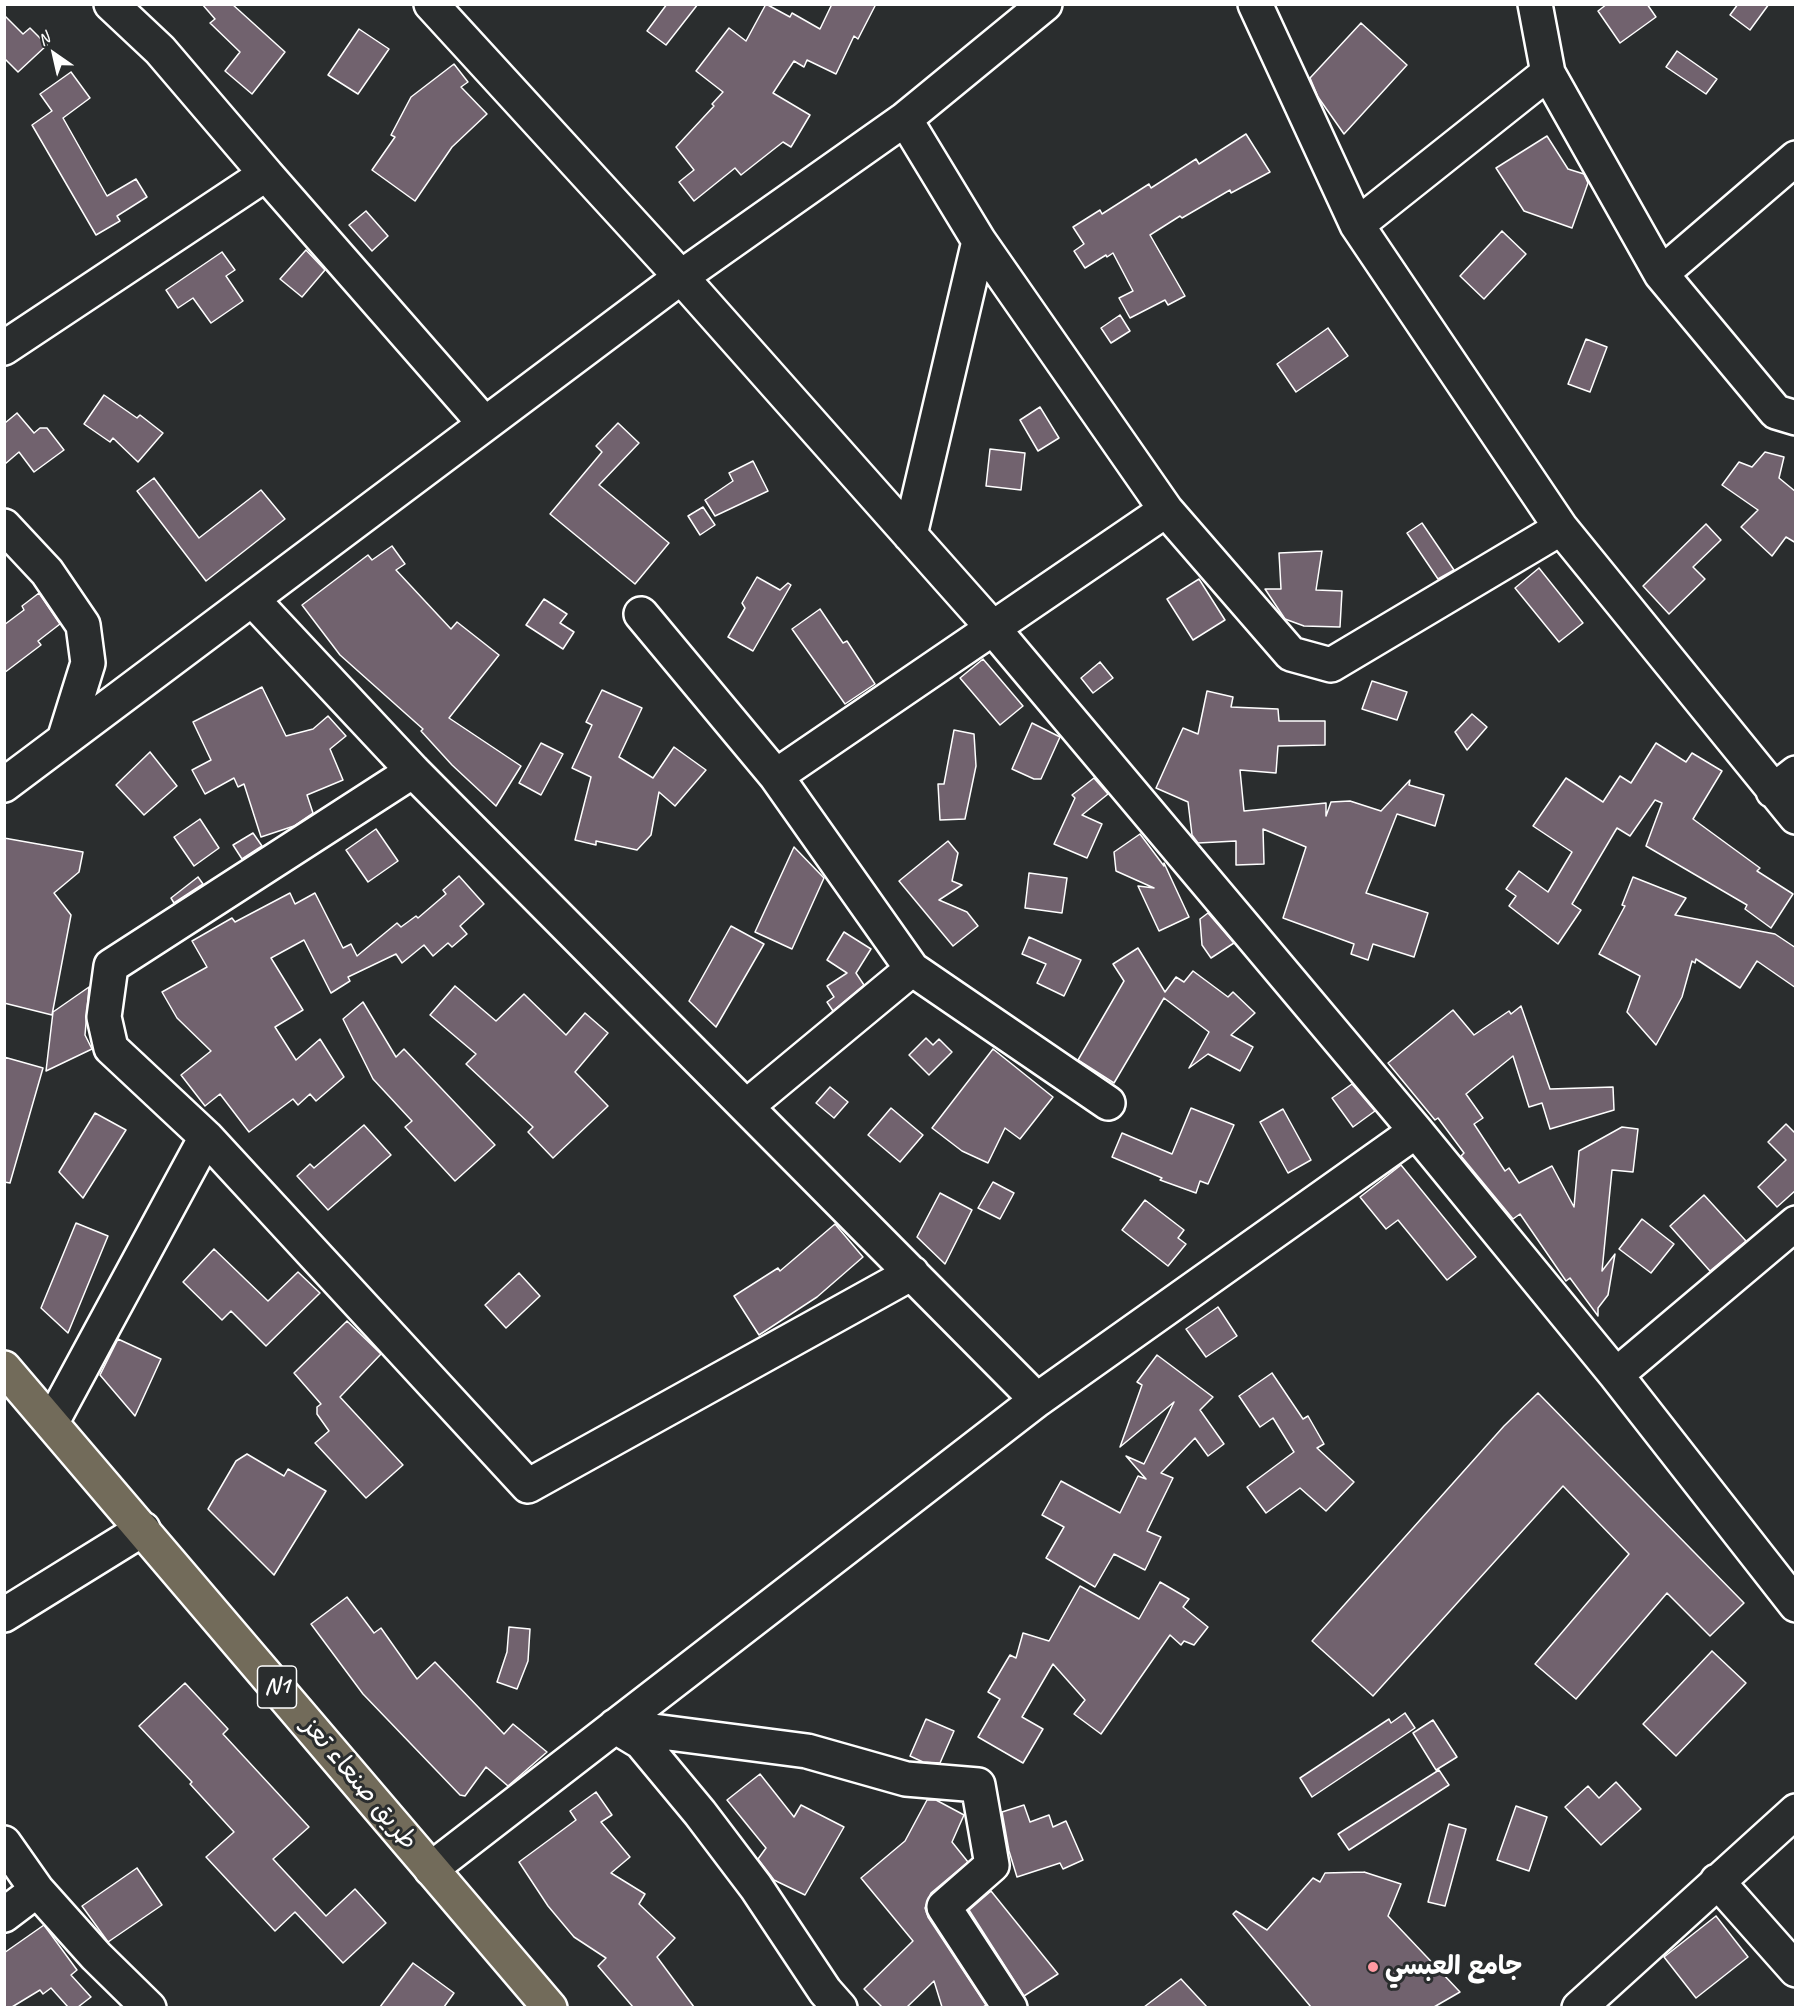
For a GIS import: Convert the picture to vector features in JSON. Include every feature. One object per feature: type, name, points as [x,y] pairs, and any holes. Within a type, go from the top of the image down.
[{"type":"highway","name":"طريق صنعاء تعز","points":[[4,1368],[547,2006]]},
{"type":"street","points":[[111,4],[160,50],[485,424]]},
{"type":"street","points":[[431,4],[681,277],[992,627],[1416,1131],[1616,1375],[1796,1605]]},
{"type":"street","points":[[1255,4],[1357,225],[1561,528],[1784,782],[1796,817]]},
{"type":"street","points":[[1535,4],[1548,73],[1661,274],[1776,412],[1796,418]]},
{"type":"street","points":[[4,785],[681,277],[905,119],[1036,7]]},
{"type":"street","points":[[1357,225],[1548,73]]},
{"type":"street","points":[[905,119],[979,241],[1166,510],[1291,654],[1331,665],[1561,528]]},
{"type":"street","points":[[1661,274],[1796,158]]},
{"type":"street","points":[[4,348],[266,174]]},
{"type":"street","points":[[910,535],[979,241]]},
{"type":"street","points":[[776,776],[1166,510]]},
{"type":"street","points":[[4,526],[47,572],[83,625],[88,663],[64,741]]},
{"type":"street","points":[[252,599],[413,771],[1037,1400]]},
{"type":"street","points":[[641,614],[776,776],[912,969],[1108,1103]]},
{"type":"street","points":[[413,771],[111,966],[104,1017],[111,1048],[206,1137],[528,1486],[912,1273]]},
{"type":"street","points":[[747,1106],[912,969]]},
{"type":"street","points":[[431,1869],[1037,1400],[1416,1131]]},
{"type":"street","points":[[52,1422],[206,1137]]},
{"type":"street","points":[[1616,1375],[1796,1222]]},
{"type":"street","points":[[4,1615],[143,1529]]},
{"type":"street","points":[[615,1726],[640,1742],[700,1813],[756,1887],[825,1991],[840,2007]]},
{"type":"street","points":[[615,1726],[807,1751],[906,1779],[978,1785],[992,1865],[944,1907],[1010,2007]]},
{"type":"street","points":[[1580,2007],[1796,1811]]},
{"type":"street","points":[[4,1843],[37,1890],[96,1956],[149,2007]]},
{"type":"street","points":[[1717,1881],[1796,1970]]},
{"type":"street","points":[[4,1915],[37,1890]]},
{"type":"building","points":[[202,4],[232,4],[285,52],[252,94],[225,71],[240,52],[210,23],[215,19]]},
{"type":"building","points":[[667,4],[698,4],[666,45],[647,31]]},
{"type":"building","points":[[766,4],[790,17],[792,13],[820,29],[832,4],[876,4],[858,39],[854,36],[836,74],[807,60],[804,67],[794,61],[773,93],[810,115],[791,147],[783,142],[741,175],[735,168],[694,201],[679,182],[694,170],[676,147],[714,106],[712,104],[723,92],[696,71],[729,28],[746,41]]},
{"type":"building","points":[[1607,4],[1647,4],[1656,17],[1620,43],[1598,11]]},
{"type":"building","points":[[1738,4],[1769,4],[1750,30],[1730,15]]},
{"type":"building","points":[[4,15],[23,34],[30,28],[47,45],[18,72],[4,58]]},
{"type":"building","points":[[1361,23],[1407,65],[1344,134],[1318,97],[1310,78]]},
{"type":"building","points":[[359,29],[389,49],[358,94],[328,75]]},
{"type":"building","points":[[1677,51],[1717,79],[1706,94],[1666,67]]},
{"type":"building","points":[[454,64],[468,82],[461,87],[487,114],[452,147],[415,201],[372,170],[395,137],[391,135],[411,97]]},
{"type":"building","points":[[71,72],[90,98],[63,118],[107,196],[136,179],[147,197],[117,216],[120,221],[96,235],[32,125],[52,111],[40,94]]},
{"type":"building","points":[[1246,134],[1270,172],[1231,193],[1230,190],[1182,218],[1180,216],[1150,235],[1185,296],[1168,305],[1165,300],[1130,318],[1119,298],[1133,291],[1113,253],[1085,268],[1074,251],[1084,244],[1073,227],[1100,210],[1102,214],[1149,184],[1151,188],[1196,159],[1199,164]]},
{"type":"building","points":[[1547,136],[1568,169],[1584,174],[1588,183],[1572,228],[1524,211],[1496,168]]},
{"type":"building","points":[[366,211],[388,236],[372,251],[349,225]]},
{"type":"building","points":[[1502,231],[1526,254],[1484,299],[1460,276]]},
{"type":"building","points":[[306,250],[325,270],[302,297],[280,279]]},
{"type":"building","points":[[222,252],[235,270],[226,276],[243,301],[211,323],[193,298],[178,308],[166,290]]},
{"type":"building","points":[[1120,315],[1130,331],[1111,343],[1101,328]]},
{"type":"building","points":[[1328,328],[1348,356],[1296,392],[1277,364]]},
{"type":"building","points":[[1586,339],[1607,347],[1590,392],[1568,384]]},
{"type":"building","points":[[104,395],[137,418],[140,415],[163,433],[138,462],[113,438],[110,442],[84,424]]},
{"type":"building","points":[[1040,407],[1059,438],[1038,451],[1020,420]]},
{"type":"building","points":[[17,413],[34,433],[40,428],[47,428],[64,450],[34,472],[19,452],[5,464],[5,423]]},
{"type":"building","points":[[618,423],[639,443],[599,485],[669,543],[635,584],[550,514],[602,452],[596,446]]},
{"type":"building","points":[[990,449],[1025,453],[1021,490],[986,486]]},
{"type":"building","points":[[1765,452],[1784,457],[1779,478],[1796,492],[1796,543],[1786,537],[1772,556],[1741,527],[1758,510],[1722,485],[1739,462],[1752,467]]},
{"type":"building","points":[[753,461],[768,491],[715,516],[705,500],[733,481],[729,473]]},
{"type":"building","points":[[154,478],[199,538],[261,490],[285,519],[206,581],[137,491]]},
{"type":"building","points":[[703,507],[715,525],[700,535],[688,516]]},
{"type":"building","points":[[1422,523],[1454,570],[1438,579],[1407,533]]},
{"type":"building","points":[[1706,524],[1721,540],[1693,567],[1705,579],[1669,614],[1643,586]]},
{"type":"building","points":[[392,546],[405,564],[396,570],[451,629],[457,622],[499,655],[449,718],[521,766],[496,806],[452,765],[421,731],[423,729],[340,655],[302,605],[368,555],[372,560]]},
{"type":"building","points":[[1322,551],[1316,590],[1342,591],[1340,627],[1304,626],[1285,619],[1265,589],[1281,589],[1279,553]]},
{"type":"building","points":[[1539,568],[1583,623],[1559,642],[1515,588]]},
{"type":"building","points":[[757,577],[780,590],[788,583],[791,585],[753,651],[728,637],[745,608],[742,603]]},
{"type":"building","points":[[1199,579],[1225,620],[1193,640],[1167,599]]},
{"type":"building","points":[[39,593],[60,624],[38,641],[41,645],[4,673],[4,625],[24,610],[22,606]]},
{"type":"building","points":[[544,599],[567,614],[560,623],[574,632],[563,649],[526,625]]},
{"type":"building","points":[[820,609],[843,643],[847,641],[875,684],[845,704],[792,629]]},
{"type":"building","points":[[983,659],[1023,706],[1000,725],[960,678]]},
{"type":"building","points":[[1100,662],[1113,678],[1093,693],[1081,678]]},
{"type":"building","points":[[1372,681],[1407,692],[1397,720],[1362,709]]},
{"type":"building","points":[[262,687],[286,736],[313,729],[328,716],[346,736],[330,749],[343,780],[307,795],[313,813],[294,826],[261,837],[244,784],[238,787],[234,778],[205,794],[192,770],[211,760],[193,722]]},
{"type":"building","points":[[602,690],[642,708],[619,757],[653,778],[674,747],[706,770],[675,806],[659,792],[651,835],[637,850],[596,841],[596,845],[575,840],[591,777],[572,768],[592,725],[586,722]]},
{"type":"building","points":[[1207,691],[1233,697],[1231,707],[1278,709],[1279,721],[1325,721],[1325,745],[1278,746],[1276,773],[1240,770],[1244,811],[1326,803],[1326,816],[1331,802],[1350,801],[1381,811],[1410,780],[1409,785],[1444,795],[1435,826],[1397,814],[1366,893],[1428,913],[1414,957],[1373,944],[1368,960],[1351,954],[1354,944],[1283,918],[1306,847],[1263,829],[1264,864],[1236,865],[1236,841],[1198,843],[1192,835],[1188,802],[1156,788],[1183,728],[1198,734]]},
{"type":"building","points":[[1472,714],[1487,727],[1467,750],[1455,732]]},
{"type":"building","points":[[1032,723],[1060,737],[1041,779],[1034,779],[1012,769]]},
{"type":"building","points":[[954,730],[974,734],[976,766],[965,819],[940,820],[938,784],[944,784]]},
{"type":"building","points":[[541,743],[563,754],[541,795],[519,783]]},
{"type":"building","points":[[1656,743],[1686,762],[1692,753],[1722,771],[1693,819],[1760,868],[1757,871],[1793,894],[1771,928],[1745,909],[1747,905],[1646,846],[1662,803],[1655,800],[1630,836],[1617,828],[1572,904],[1581,910],[1558,944],[1509,906],[1516,896],[1506,889],[1519,871],[1548,892],[1572,852],[1533,826],[1566,778],[1603,802],[1620,776],[1631,783]]},
{"type":"building","points":[[150,752],[177,786],[144,815],[116,785]]},
{"type":"building","points":[[1094,778],[1108,794],[1082,815],[1102,824],[1087,858],[1054,844],[1075,798],[1072,795]]},
{"type":"building","points":[[200,819],[219,848],[194,866],[174,837]]},
{"type":"building","points":[[376,829],[398,861],[368,882],[346,850]]},
{"type":"building","points":[[253,833],[262,846],[242,859],[233,845]]},
{"type":"building","points":[[1140,834],[1164,866],[1164,863],[1189,917],[1159,931],[1138,886],[1154,888],[1116,871],[1114,852]]},
{"type":"building","points":[[4,838],[83,852],[79,872],[54,893],[71,915],[52,1015],[4,1003]]},
{"type":"building","points":[[948,841],[958,853],[952,881],[962,885],[939,900],[967,912],[978,926],[953,946],[899,881]]},
{"type":"building","points":[[794,847],[824,878],[792,949],[755,932]]},
{"type":"building","points":[[1029,873],[1067,878],[1062,913],[1025,908]]},
{"type":"building","points":[[459,876],[484,904],[460,926],[467,934],[452,947],[448,943],[433,956],[424,945],[402,963],[396,954],[348,977],[350,981],[331,993],[304,940],[271,958],[303,1010],[275,1027],[296,1060],[320,1039],[344,1077],[316,1101],[310,1094],[298,1105],[293,1099],[249,1132],[220,1094],[205,1106],[181,1075],[211,1051],[177,1018],[162,992],[207,967],[192,941],[232,918],[235,922],[290,893],[295,904],[315,893],[343,948],[351,944],[357,956],[397,923],[401,927],[416,916],[418,918],[446,894],[443,890]]},
{"type":"building","points":[[198,877],[203,884],[174,903],[171,898]]},
{"type":"building","points":[[1633,877],[1686,898],[1675,915],[1775,934],[1796,948],[1796,988],[1757,961],[1740,988],[1696,959],[1695,963],[1692,961],[1682,997],[1656,1045],[1627,1012],[1640,976],[1599,954],[1625,906],[1622,905]]},
{"type":"building","points":[[1208,913],[1234,943],[1211,958],[1202,945],[1200,919]]},
{"type":"building","points":[[731,926],[764,944],[716,1027],[689,1001]]},
{"type":"building","points":[[844,932],[871,949],[856,973],[864,985],[833,1011],[827,1002],[834,997],[827,986],[847,973],[827,960]]},
{"type":"building","points":[[1029,937],[1081,960],[1064,996],[1037,983],[1046,964],[1022,954]]},
{"type":"building","points":[[1138,948],[1165,992],[1176,977],[1184,982],[1193,971],[1228,997],[1233,992],[1255,1013],[1231,1035],[1253,1047],[1240,1071],[1208,1054],[1189,1068],[1209,1032],[1164,998],[1114,1083],[1078,1060],[1124,981],[1113,964]]},
{"type":"building","points":[[455,986],[496,1021],[524,994],[566,1035],[585,1013],[608,1033],[575,1072],[608,1106],[553,1158],[528,1132],[533,1127],[466,1064],[476,1054],[430,1015]]},
{"type":"building","points":[[89,987],[85,1035],[92,1049],[46,1071],[53,1012]]},
{"type":"building","points":[[363,1002],[396,1057],[404,1049],[495,1145],[455,1181],[405,1127],[412,1121],[373,1079],[343,1019]]},
{"type":"building","points":[[1521,1006],[1550,1089],[1613,1087],[1614,1110],[1550,1129],[1542,1103],[1529,1107],[1513,1056],[1466,1094],[1483,1118],[1474,1124],[1505,1171],[1509,1168],[1519,1183],[1552,1166],[1574,1207],[1579,1151],[1622,1127],[1638,1129],[1633,1172],[1612,1170],[1602,1271],[1615,1254],[1608,1295],[1598,1308],[1598,1316],[1570,1278],[1566,1281],[1520,1214],[1513,1219],[1461,1156],[1464,1153],[1438,1118],[1435,1120],[1388,1063],[1453,1010],[1474,1035],[1509,1011],[1511,1014]]},
{"type":"building","points":[[926,1038],[933,1045],[939,1039],[952,1052],[929,1075],[909,1055]]},
{"type":"building","points":[[993,1049],[1053,1097],[1020,1139],[1005,1128],[988,1163],[962,1151],[932,1128]]},
{"type":"building","points":[[4,1057],[43,1068],[10,1183],[4,1182]]},
{"type":"building","points":[[1352,1084],[1375,1111],[1353,1127],[1332,1098]]},
{"type":"building","points":[[830,1087],[848,1102],[834,1118],[816,1103]]},
{"type":"building","points":[[891,1108],[923,1135],[900,1162],[868,1135]]},
{"type":"building","points":[[1191,1108],[1234,1125],[1208,1184],[1200,1181],[1196,1193],[1160,1180],[1162,1178],[1112,1157],[1122,1133],[1172,1154]]},
{"type":"building","points":[[1283,1109],[1311,1160],[1288,1173],[1260,1122]]},
{"type":"building","points":[[95,1113],[126,1130],[83,1198],[59,1172]]},
{"type":"building","points":[[1786,1124],[1796,1134],[1796,1190],[1777,1207],[1758,1187],[1786,1160],[1768,1142]]},
{"type":"building","points":[[364,1125],[391,1155],[328,1210],[297,1176],[310,1164],[314,1168]]},
{"type":"building","points":[[1401,1165],[1476,1257],[1447,1280],[1398,1220],[1386,1229],[1360,1197]]},
{"type":"building","points":[[993,1182],[1014,1193],[1000,1219],[978,1208]]},
{"type":"building","points":[[940,1193],[972,1210],[945,1264],[917,1237]]},
{"type":"building","points":[[1704,1195],[1746,1241],[1710,1271],[1670,1226]]},
{"type":"building","points":[[1145,1200],[1184,1230],[1178,1238],[1186,1244],[1168,1266],[1122,1230]]},
{"type":"building","points":[[1642,1219],[1674,1244],[1651,1273],[1619,1249]]},
{"type":"building","points":[[76,1223],[108,1236],[68,1333],[41,1308]]},
{"type":"building","points":[[835,1224],[863,1257],[817,1297],[759,1335],[734,1296],[778,1268],[780,1271]]},
{"type":"building","points":[[214,1249],[268,1301],[298,1272],[320,1293],[266,1346],[231,1311],[222,1320],[183,1282]]},
{"type":"building","points":[[519,1273],[540,1296],[506,1328],[485,1305]]},
{"type":"building","points":[[1218,1307],[1237,1336],[1206,1357],[1186,1329]]},
{"type":"building","points":[[347,1321],[381,1354],[340,1397],[403,1465],[366,1498],[315,1443],[329,1431],[317,1414],[317,1407],[321,1404],[294,1373]]},
{"type":"building","points":[[118,1339],[161,1359],[135,1416],[100,1375]]},
{"type":"building","points":[[1157,1355],[1213,1397],[1200,1410],[1224,1444],[1208,1456],[1195,1438],[1161,1473],[1173,1478],[1147,1531],[1161,1537],[1145,1570],[1114,1554],[1095,1587],[1046,1558],[1064,1527],[1042,1515],[1061,1481],[1120,1513],[1138,1476],[1146,1479],[1126,1456],[1144,1464],[1174,1402],[1120,1447],[1142,1385],[1137,1382]]},
{"type":"building","points":[[1272,1373],[1303,1419],[1308,1416],[1324,1444],[1317,1448],[1354,1482],[1326,1511],[1300,1488],[1266,1513],[1247,1487],[1294,1452],[1273,1418],[1260,1427],[1239,1396]]},
{"type":"building","points":[[1538,1393],[1744,1603],[1710,1636],[1667,1593],[1576,1699],[1535,1664],[1629,1554],[1563,1486],[1373,1696],[1312,1641],[1504,1426]]},
{"type":"building","points":[[247,1454],[284,1476],[288,1469],[326,1491],[274,1575],[208,1509],[236,1461]]},
{"type":"building","points":[[1160,1582],[1189,1599],[1183,1607],[1208,1627],[1194,1645],[1184,1641],[1181,1645],[1170,1635],[1101,1734],[1074,1714],[1085,1700],[1053,1664],[1022,1717],[1043,1729],[1023,1763],[978,1737],[1000,1699],[988,1692],[1010,1655],[1016,1658],[1023,1633],[1049,1641],[1080,1586],[1139,1619]]},
{"type":"building","points":[[347,1597],[374,1633],[381,1628],[417,1679],[435,1662],[504,1734],[513,1724],[547,1752],[508,1786],[486,1767],[465,1796],[460,1795],[363,1694],[311,1624]]},
{"type":"building","points":[[509,1627],[530,1629],[528,1661],[517,1689],[497,1682],[507,1652]]},
{"type":"building","points":[[1712,1651],[1746,1683],[1676,1756],[1643,1724]]},
{"type":"building","points":[[185,1683],[228,1729],[223,1734],[309,1827],[273,1859],[326,1916],[355,1889],[386,1923],[343,1963],[295,1912],[275,1931],[206,1857],[234,1832],[190,1784],[192,1782],[139,1726]]},
{"type":"building","points":[[1405,1713],[1415,1728],[1312,1797],[1300,1778],[1389,1719],[1391,1723]]},
{"type":"building","points":[[926,1719],[954,1731],[940,1763],[923,1762],[910,1756]]},
{"type":"building","points":[[1433,1720],[1457,1757],[1436,1770],[1413,1733]]},
{"type":"building","points":[[1439,1770],[1449,1785],[1349,1850],[1338,1834]]},
{"type":"building","points":[[760,1774],[794,1817],[801,1805],[844,1827],[805,1895],[774,1880],[758,1859],[766,1848],[727,1800]]},
{"type":"building","points":[[1616,1782],[1641,1809],[1601,1845],[1565,1807],[1588,1786],[1599,1798]]},
{"type":"building","points":[[596,1792],[612,1815],[601,1822],[630,1857],[611,1873],[645,1894],[639,1904],[675,1938],[657,1957],[694,2007],[633,2007],[598,1966],[606,1958],[574,1937],[548,1906],[519,1862],[576,1820],[570,1811]]},
{"type":"building","points":[[927,1800],[936,1800],[964,1815],[952,1842],[968,1862],[931,1893],[925,1908],[928,1917],[986,2005],[983,2007],[942,2007],[934,1981],[907,2007],[882,2007],[864,1989],[913,1941],[861,1878],[905,1841]]},
{"type":"building","points":[[1024,1805],[1030,1822],[1049,1815],[1053,1827],[1066,1821],[1083,1860],[1063,1869],[1060,1863],[1017,1877],[1009,1851],[1002,1812]]},
{"type":"building","points":[[1516,1806],[1547,1817],[1529,1871],[1497,1860]]},
{"type":"building","points":[[1449,1824],[1466,1829],[1445,1906],[1428,1902]]},
{"type":"building","points":[[137,1868],[162,1905],[108,1942],[82,1906]]},
{"type":"building","points":[[1364,1872],[1401,1884],[1388,1916],[1460,1992],[1434,2007],[1311,2007],[1233,1914],[1236,1911],[1267,1930],[1313,1878],[1320,1882],[1325,1873]]},
{"type":"building","points":[[991,1891],[1058,1974],[1024,1996],[969,1910]]},
{"type":"building","points":[[1716,1916],[1748,1957],[1696,1998],[1664,1957]]},
{"type":"building","points":[[44,1925],[77,1970],[71,1975],[91,1997],[78,2007],[68,2007],[51,1988],[43,1994],[40,1990],[12,2007],[4,2007],[4,1953]]},
{"type":"building","points":[[413,1963],[454,1993],[444,2007],[380,2007]]},
{"type":"building","points":[[1181,1979],[1207,2007],[1144,2007]]},
{"type":"place","name":"جامع العبسي","points":[[1373,1967]]}]
